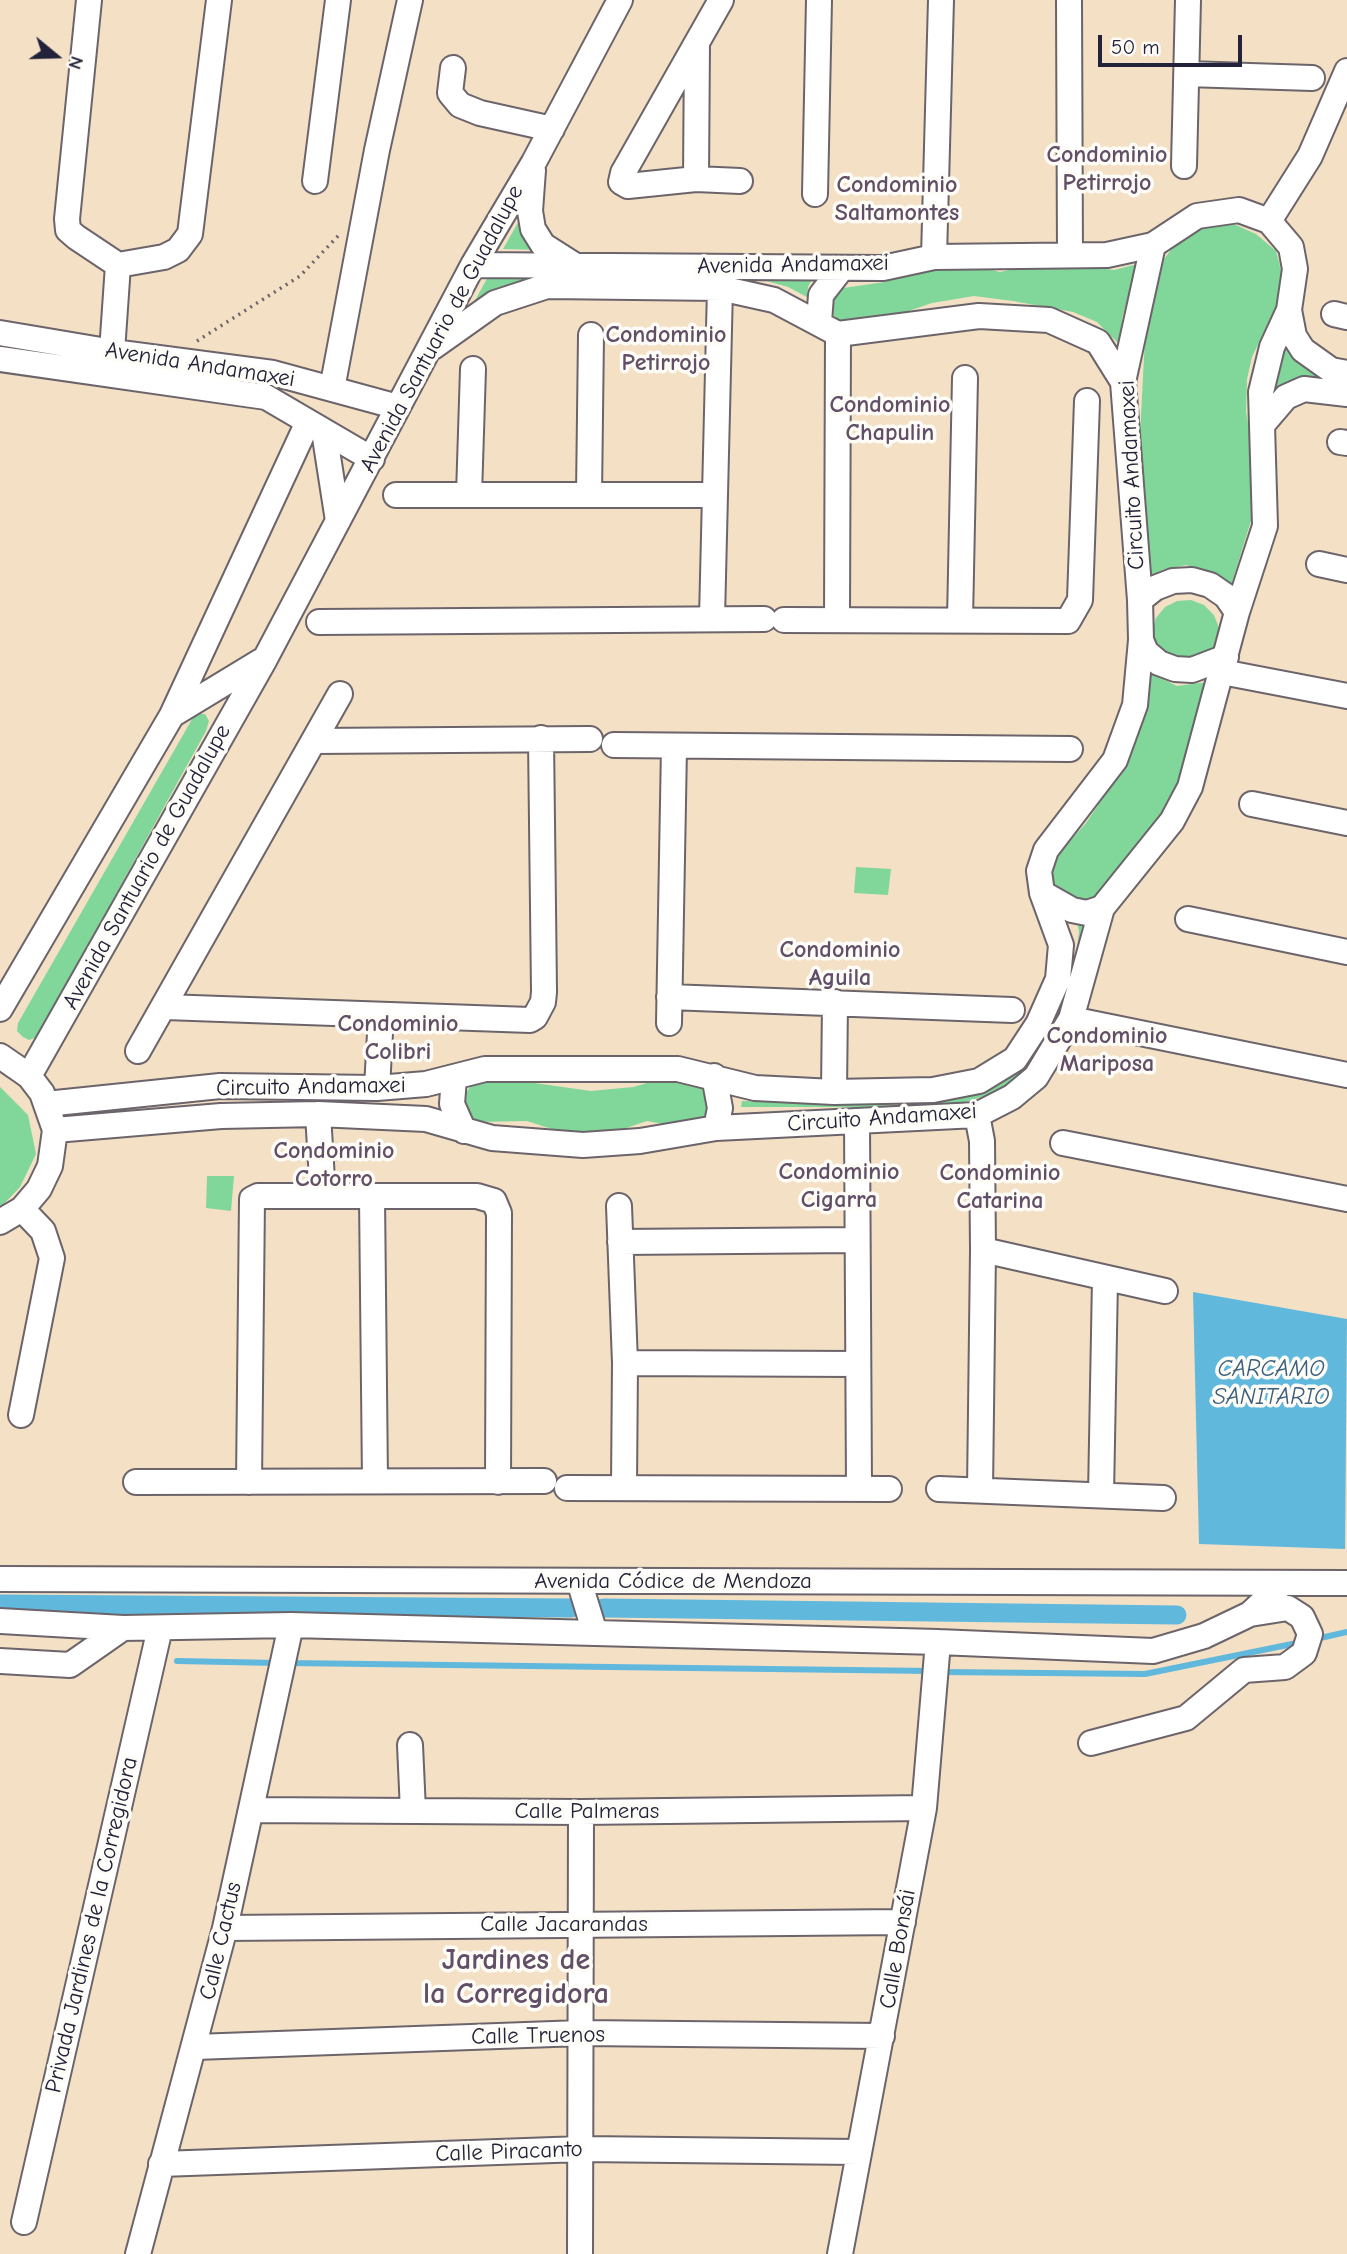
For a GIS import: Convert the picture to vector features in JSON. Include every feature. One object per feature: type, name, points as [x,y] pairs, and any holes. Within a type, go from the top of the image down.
[{"type":"street","points":[[89,0],[68,230],[118,265],[164,257],[178,250],[190,234],[219,0]]},
{"type":"street","points":[[315,181],[338,0]]},
{"type":"street","points":[[332,389],[377,150],[410,0]]},
{"type":"street","name":"Avenida Santuario de Guadalupe","points":[[29,1076],[265,659],[472,265],[534,162],[620,0]]},
{"type":"street","points":[[721,0],[621,179],[628,186],[696,179],[740,181]]},
{"type":"street","points":[[816,194],[819,0]]},
{"type":"street","points":[[934,257],[941,0]]},
{"type":"street","points":[[1069,0],[1070,255]]},
{"type":"street","points":[[1184,166],[1188,0]]},
{"type":"street","points":[[696,179],[697,42]]},
{"type":"street","points":[[453,68],[450,93],[460,105],[480,113],[552,129]]},
{"type":"street","points":[[1153,245],[1197,216],[1239,210],[1269,221],[1310,156],[1347,71]]},
{"type":"street","points":[[1187,75],[1312,78]]},
{"type":"street","points":[[534,162],[530,211],[533,229],[543,245],[577,266]]},
{"type":"street","name":"Circuito Andamaxei","points":[[55,1130],[221,1115],[318,1114],[426,1119],[464,1131],[513,1140],[583,1145],[640,1141],[716,1128],[977,1115],[1012,1097],[1036,1077],[1072,1019],[1102,908],[1172,821],[1190,787],[1228,667],[1237,612],[1265,526],[1261,392],[1272,347],[1289,310],[1296,270],[1291,247],[1269,221]]},
{"type":"street","name":"Avenida Andamaxei","points":[[472,265],[883,268],[934,257],[1107,255],[1153,245]]},
{"type":"street","name":"Circuito Andamaxei","points":[[46,1104],[220,1086],[377,1088],[426,1084],[485,1069],[678,1069],[755,1088],[834,1092],[933,1090],[979,1081],[1015,1059],[1038,1024],[1058,979],[1061,945],[1042,893],[1039,871],[1046,850],[1115,760],[1135,705],[1141,640],[1140,600],[1124,382],[1153,245]]},
{"type":"street","points":[[109,377],[118,265]]},
{"type":"street","points":[[837,619],[829,328],[821,295],[842,268]]},
{"type":"street","name":"Avenida Andamaxei","points":[[429,350],[495,303],[547,286],[720,288],[774,300],[829,328]]},
{"type":"street","points":[[712,618],[720,288]]},
{"type":"street","points":[[1289,310],[1294,335],[1303,350],[1331,370],[1347,373]]},
{"type":"street","points":[[829,328],[979,316],[1049,320],[1098,342],[1124,382]]},
{"type":"street","name":"Avenida Andamaxei","points":[[0,333],[113,352],[273,373],[398,407]]},
{"type":"street","points":[[589,495],[591,335]]},
{"type":"street","name":"Avenida Andamaxei","points":[[0,359],[109,377],[266,397],[372,459]]},
{"type":"street","points":[[469,495],[473,369]]},
{"type":"street","points":[[960,620],[965,378]]},
{"type":"street","points":[[1263,424],[1286,397],[1304,389],[1347,394]]},
{"type":"street","points":[[319,622],[712,618],[1068,621],[1075,614],[1080,600],[1087,401]]},
{"type":"street","points":[[316,426],[338,521]]},
{"type":"street","points":[[172,715],[316,426]]},
{"type":"street","points":[[396,495],[715,495]]},
{"type":"street","points":[[1319,565],[1347,570]]},
{"type":"street","points":[[1140,600],[1164,584],[1192,580],[1210,585],[1226,596],[1237,612]]},
{"type":"street","points":[[1141,640],[1146,652],[1159,663],[1175,669],[1228,667],[1347,696]]},
{"type":"street","name":"Avenida Santuario de Guadalupe","points":[[0,1009],[172,715],[265,659]]},
{"type":"street","points":[[138,1051],[340,694]]},
{"type":"street","points":[[202,696],[215,707],[223,732]]},
{"type":"street","points":[[164,1007],[530,1020],[539,1013],[544,992],[541,738]]},
{"type":"street","points":[[314,741],[590,739]]},
{"type":"street","points":[[614,745],[1070,750]]},
{"type":"street","points":[[669,1023],[674,747]]},
{"type":"street","points":[[1252,804],[1347,824]]},
{"type":"street","points":[[1042,893],[1072,910],[1087,913],[1102,908]]},
{"type":"street","points":[[1188,919],[1347,952]]},
{"type":"street","points":[[669,997],[1012,1010]]},
{"type":"street","points":[[834,1092],[835,1002]]},
{"type":"street","points":[[377,1088],[381,1015]]},
{"type":"street","points":[[1072,1019],[1347,1075]]},
{"type":"street","points":[[0,1056],[29,1076],[46,1104],[55,1130],[50,1166],[39,1189],[22,1209],[0,1222]]},
{"type":"street","points":[[714,1076],[720,1108],[716,1128]]},
{"type":"street","points":[[454,1078],[452,1104],[464,1131]]},
{"type":"street","points":[[318,1114],[323,1196]]},
{"type":"street","points":[[977,1115],[982,1141],[983,1250],[980,1490]]},
{"type":"street","points":[[858,1121],[856,1240],[859,1489]]},
{"type":"street","points":[[1063,1143],[1347,1199]]},
{"type":"street","points":[[249,1482],[250,1204],[258,1196],[477,1196],[494,1201],[499,1213],[498,1482]]},
{"type":"street","points":[[372,1197],[375,1481]]},
{"type":"street","points":[[619,1206],[625,1363],[624,1486]]},
{"type":"street","points":[[20,1415],[52,1258],[43,1231],[22,1209]]},
{"type":"street","points":[[620,1242],[856,1240]]},
{"type":"street","points":[[983,1250],[1165,1291]]},
{"type":"street","points":[[1101,1495],[1105,1279]]},
{"type":"street","points":[[625,1363],[857,1364]]},
{"type":"street","points":[[136,1482],[498,1482],[889,1489]]},
{"type":"street","points":[[939,1489],[1163,1498]]},
{"type":"street","name":"Avenida Códice de Mendoza","points":[[0,1579],[1347,1583]]},
{"type":"street","points":[[579,1581],[595,1633]]},
{"type":"street","points":[[1250,1614],[1283,1583]]},
{"type":"street","points":[[0,1621],[123,1628],[291,1625],[939,1642],[1153,1651],[1204,1636],[1250,1614],[1288,1608],[1302,1617],[1310,1634],[1304,1653],[1284,1667],[1244,1670],[1186,1718],[1091,1743]]},
{"type":"street","name":"Calle Cactus","points":[[138,2254],[225,1928],[291,1625]]},
{"type":"street","points":[[0,1661],[70,1665],[123,1628]]},
{"type":"street","name":"Privada Jardines de la Corregidora","points":[[23,2222],[160,1628]]},
{"type":"street","name":"Calle Bonsái","points":[[840,2254],[924,1808],[939,1642]]},
{"type":"street","points":[[410,1745],[413,1811]]},
{"type":"street","name":"Calle Palmeras","points":[[251,1810],[581,1812],[924,1808]]},
{"type":"street","points":[[580,2254],[581,1812]]},
{"type":"street","name":"Calle Jacarandas","points":[[225,1928],[903,1922]]},
{"type":"street","name":"Calle Truenos","points":[[195,2047],[582,2033],[882,2036]]},
{"type":"street","name":"Calle Piracanto","points":[[160,2164],[582,2149],[858,2152]]},
{"type":"path","points":[[170,360],[220,325],[300,276],[338,237],[343,226]]},
{"type":"green space","points":[[524,212],[543,250],[503,249]]},
{"type":"green space","points":[[1227,221],[1256,234],[1276,251],[1282,274],[1279,301],[1252,357],[1247,379],[1246,411],[1252,451],[1253,514],[1230,589],[1211,574],[1186,565],[1162,570],[1147,580],[1136,515],[1145,337],[1164,259],[1180,238],[1202,223]]},
{"type":"green space","points":[[954,261],[1000,272],[1052,261],[1114,270],[1137,264],[1122,319],[1121,346],[1097,322],[1073,312],[974,296],[932,303],[888,318],[851,322],[838,320],[830,311],[830,299],[836,289],[885,282],[934,262]]},
{"type":"green space","points":[[490,273],[551,273],[518,282],[472,306]]},
{"type":"green space","points":[[814,275],[807,297],[788,287],[756,278]]},
{"type":"green space","points":[[1289,339],[1328,380],[1308,378],[1285,383],[1271,395],[1275,368]]},
{"type":"green space","points":[[1191,600],[1204,605],[1214,615],[1219,628],[1218,642],[1213,653],[1181,667],[1154,644],[1152,631],[1156,618],[1165,607],[1177,601]]},
{"type":"green space","points":[[1148,672],[1177,686],[1208,682],[1177,792],[1159,826],[1107,889],[1093,899],[1075,900],[1059,893],[1049,880],[1053,860],[1086,823],[1127,762]]},
{"type":"green space","points":[[195,714],[205,714],[209,721],[206,731],[37,1037],[29,1040],[23,1037],[17,1031],[18,1023]]},
{"type":"green space","points":[[856,867],[891,869],[888,895],[854,893]]},
{"type":"green space","points":[[1077,921],[1087,921],[1062,1024],[1030,1070],[991,1094],[950,1107],[741,1107],[742,1101],[908,1105],[949,1099],[1046,1033],[1074,972],[1079,932]]},
{"type":"green space","points":[[665,1078],[710,1088],[710,1119],[674,1126],[647,1121],[605,1135],[564,1133],[527,1121],[477,1122],[465,1112],[463,1097],[473,1083],[506,1079],[591,1091],[633,1087]]},
{"type":"green space","points":[[0,1087],[28,1115],[36,1154],[20,1187],[0,1208]]},
{"type":"green space","points":[[207,1176],[234,1176],[231,1211],[206,1208]]},
{"type":"water","name":"CARCAMO SANITARIO","points":[[1193,1292],[1347,1319],[1345,1549],[1199,1544]]},
{"type":"waterway","points":[[0,1604],[571,1608]]},
{"type":"waterway","points":[[603,1608],[1177,1615]]},
{"type":"waterway","points":[[1316,1639],[1347,1632]]},
{"type":"waterway","points":[[942,1672],[1145,1674],[1302,1642]]},
{"type":"waterway","points":[[177,1661],[277,1663]]},
{"type":"waterway","points":[[288,1663],[931,1671]]},
{"type":"district","name":"Condominio Petirrojo","points":[[1107,169]]},
{"type":"district","name":"Condominio Saltamontes","points":[[897,199]]},
{"type":"district","name":"Condominio Petirrojo","points":[[666,349]]},
{"type":"district","name":"Condominio Chapulin","points":[[890,419]]},
{"type":"district","name":"Condominio Aguila","points":[[840,964]]},
{"type":"district","name":"Condominio Colibri","points":[[398,1038]]},
{"type":"district","name":"Condominio Mariposa","points":[[1107,1050]]},
{"type":"district","name":"Condominio Cotorro","points":[[334,1165]]},
{"type":"district","name":"Condominio Cigarra","points":[[839,1186]]},
{"type":"district","name":"Condominio Catarina","points":[[1000,1187]]},
{"type":"district","name":"Jardines de la Corregidora","points":[[516,1978]]}]
